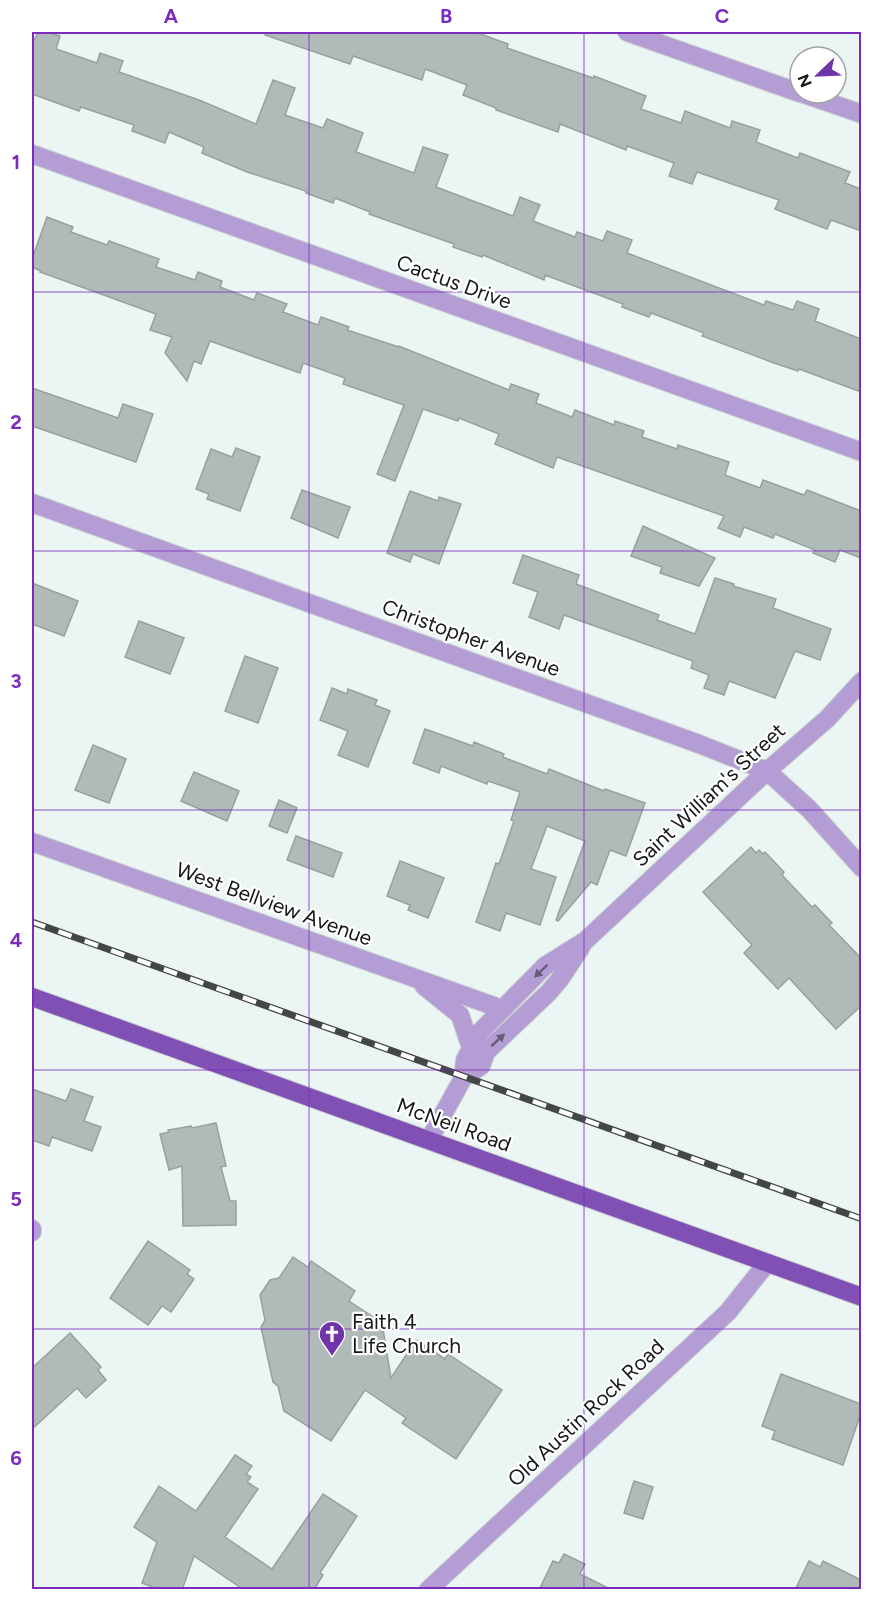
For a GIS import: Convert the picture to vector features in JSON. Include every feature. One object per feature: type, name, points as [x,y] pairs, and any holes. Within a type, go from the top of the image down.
[{"type":"main road","name":"McNeil Road","points":[[32,997],[861,1297]]},
{"type":"street","points":[[627,32],[788,89]]},
{"type":"street","points":[[835,105],[861,114]]},
{"type":"street","name":"Cactus Drive","points":[[32,154],[861,452]]},
{"type":"street","name":"Christopher Avenue","points":[[32,503],[699,744],[767,771],[809,809],[861,868]]},
{"type":"street","name":"Saint William's Street","points":[[429,1140],[463,1078],[465,1060],[480,1032],[545,966],[585,940],[767,771],[827,719],[861,681]]},
{"type":"street","name":"West Bellview Avenue","points":[[32,842],[502,1009]]},
{"type":"street","name":"Saint William's Street","points":[[463,1078],[481,1066],[486,1052],[549,992],[585,940]]},
{"type":"street","points":[[414,978],[460,1015],[471,1048]]},
{"type":"street","name":"Old Austin Rock Road","points":[[428,1590],[728,1312],[767,1263]]},
{"type":"building","points":[[38,32],[60,36],[56,49],[97,63],[100,53],[123,61],[119,72],[199,100],[256,124],[273,80],[295,88],[285,115],[323,128],[327,119],[363,133],[356,152],[414,173],[423,147],[448,155],[436,187],[513,216],[520,197],[540,205],[533,221],[575,237],[577,232],[603,241],[607,231],[632,240],[627,253],[764,305],[766,301],[793,310],[797,301],[819,309],[815,321],[861,339],[861,392],[702,336],[704,333],[651,313],[649,317],[622,307],[623,304],[545,275],[544,280],[483,255],[482,257],[453,247],[454,244],[369,214],[370,212],[335,198],[333,203],[306,193],[306,191],[247,172],[202,153],[204,147],[169,132],[165,143],[132,131],[134,125],[81,107],[79,111],[32,94],[32,38],[35,39]]},
{"type":"building","points":[[265,32],[475,32],[508,44],[507,48],[593,78],[594,76],[646,96],[641,109],[681,123],[685,111],[730,128],[732,121],[760,130],[756,142],[798,158],[800,153],[850,172],[845,183],[861,189],[861,231],[831,220],[827,229],[775,209],[779,200],[697,172],[692,184],[669,176],[674,163],[627,146],[626,150],[560,124],[558,132],[496,110],[496,108],[463,95],[467,85],[425,69],[422,80],[353,56],[350,64],[265,35]]},
{"type":"building","points":[[47,217],[73,227],[71,232],[107,245],[109,241],[159,259],[156,267],[195,280],[198,272],[222,281],[220,287],[254,300],[257,293],[287,304],[283,312],[318,325],[321,317],[349,327],[347,330],[399,346],[509,390],[511,384],[539,394],[536,403],[572,417],[575,410],[614,425],[615,421],[644,431],[642,437],[677,449],[678,445],[729,462],[725,475],[760,488],[763,480],[804,495],[807,490],[861,511],[861,558],[840,550],[835,562],[813,553],[815,550],[775,534],[773,538],[744,527],[740,537],[718,528],[724,516],[557,457],[553,468],[495,444],[499,434],[459,418],[458,421],[423,409],[395,481],[377,474],[404,405],[343,384],[345,378],[303,363],[300,373],[210,341],[201,364],[194,361],[187,381],[165,353],[172,337],[150,330],[156,314],[40,272],[32,267],[32,259]]},
{"type":"building","points":[[32,388],[118,418],[123,404],[153,414],[136,462],[32,426]]},
{"type":"building","points":[[236,448],[260,457],[240,511],[207,499],[209,494],[196,489],[211,449],[232,457]]},
{"type":"building","points":[[302,490],[350,507],[338,538],[291,518]]},
{"type":"building","points":[[410,491],[438,501],[439,497],[461,504],[439,564],[413,554],[410,562],[387,553]]},
{"type":"building","points":[[643,526],[715,558],[699,586],[660,573],[662,567],[631,556]]},
{"type":"building","points":[[523,555],[579,575],[576,584],[659,615],[657,620],[695,634],[715,578],[776,599],[773,608],[831,629],[820,660],[795,651],[775,698],[729,681],[724,695],[704,688],[709,675],[691,668],[693,661],[564,615],[559,629],[529,617],[538,592],[513,583]]},
{"type":"building","points":[[32,583],[78,601],[64,636],[32,624]]},
{"type":"building","points":[[139,621],[184,638],[170,674],[125,657]]},
{"type":"building","points":[[245,656],[278,668],[258,723],[225,711]]},
{"type":"building","points":[[332,688],[347,694],[348,689],[377,700],[375,705],[390,711],[368,767],[338,755],[348,731],[320,720]]},
{"type":"building","points":[[425,729],[473,746],[474,742],[504,754],[503,757],[547,774],[549,769],[604,791],[605,789],[645,803],[626,856],[610,850],[597,885],[591,882],[558,921],[556,920],[585,841],[547,826],[531,869],[556,877],[540,925],[506,913],[500,931],[476,922],[496,863],[499,864],[514,821],[511,820],[520,792],[488,781],[487,784],[441,766],[439,773],[413,763]]},
{"type":"building","points":[[93,745],[126,759],[109,803],[75,790]]},
{"type":"building","points":[[194,772],[239,791],[227,821],[181,801]]},
{"type":"building","points":[[279,800],[297,808],[287,833],[269,826]]},
{"type":"building","points":[[296,836],[342,853],[333,877],[287,860]]},
{"type":"building","points":[[751,847],[756,853],[759,850],[763,854],[765,852],[784,872],[782,875],[812,907],[815,905],[832,923],[829,925],[861,958],[861,1006],[836,1029],[789,978],[778,989],[744,953],[752,945],[703,892]]},
{"type":"building","points":[[400,861],[444,878],[428,918],[408,910],[410,905],[387,896]]},
{"type":"building","points":[[32,1089],[66,1101],[71,1089],[93,1097],[84,1121],[101,1127],[92,1151],[52,1137],[49,1146],[32,1140]]},
{"type":"building","points":[[216,1123],[226,1166],[221,1167],[230,1201],[236,1201],[236,1225],[183,1226],[182,1166],[169,1170],[160,1134],[169,1132],[168,1130]]},
{"type":"building","points":[[148,1241],[190,1270],[187,1274],[194,1279],[171,1312],[162,1306],[148,1325],[110,1298]]},
{"type":"building","name":"Faith 4 Life Church","points":[[293,1257],[308,1267],[311,1261],[355,1291],[349,1301],[382,1323],[391,1378],[416,1340],[445,1359],[448,1354],[502,1390],[456,1459],[402,1423],[406,1418],[365,1390],[331,1441],[284,1411],[278,1386],[273,1382],[261,1327],[265,1320],[260,1295],[270,1280],[279,1278]]},
{"type":"building","points":[[70,1333],[101,1367],[98,1370],[106,1380],[86,1398],[77,1388],[32,1429],[32,1368]]},
{"type":"building","points":[[781,1374],[861,1404],[861,1413],[843,1465],[772,1439],[775,1431],[762,1426]]},
{"type":"building","points":[[235,1455],[252,1466],[246,1474],[251,1477],[247,1482],[258,1489],[225,1537],[272,1569],[323,1494],[357,1516],[320,1573],[323,1575],[314,1590],[244,1590],[194,1556],[182,1590],[160,1590],[142,1583],[157,1542],[134,1527],[159,1486],[196,1511]]},
{"type":"building","points":[[634,1481],[653,1487],[643,1519],[624,1513]]},
{"type":"building","points":[[564,1554],[585,1564],[580,1574],[612,1590],[539,1590],[553,1561],[559,1563]]},
{"type":"building","points":[[809,1561],[820,1567],[823,1561],[861,1580],[861,1590],[795,1590]]},
{"type":"railway","points":[[32,922],[862,1219]]},
{"type":"place","name":"Faith 4 Life Church","points":[[332,1357]]}]
